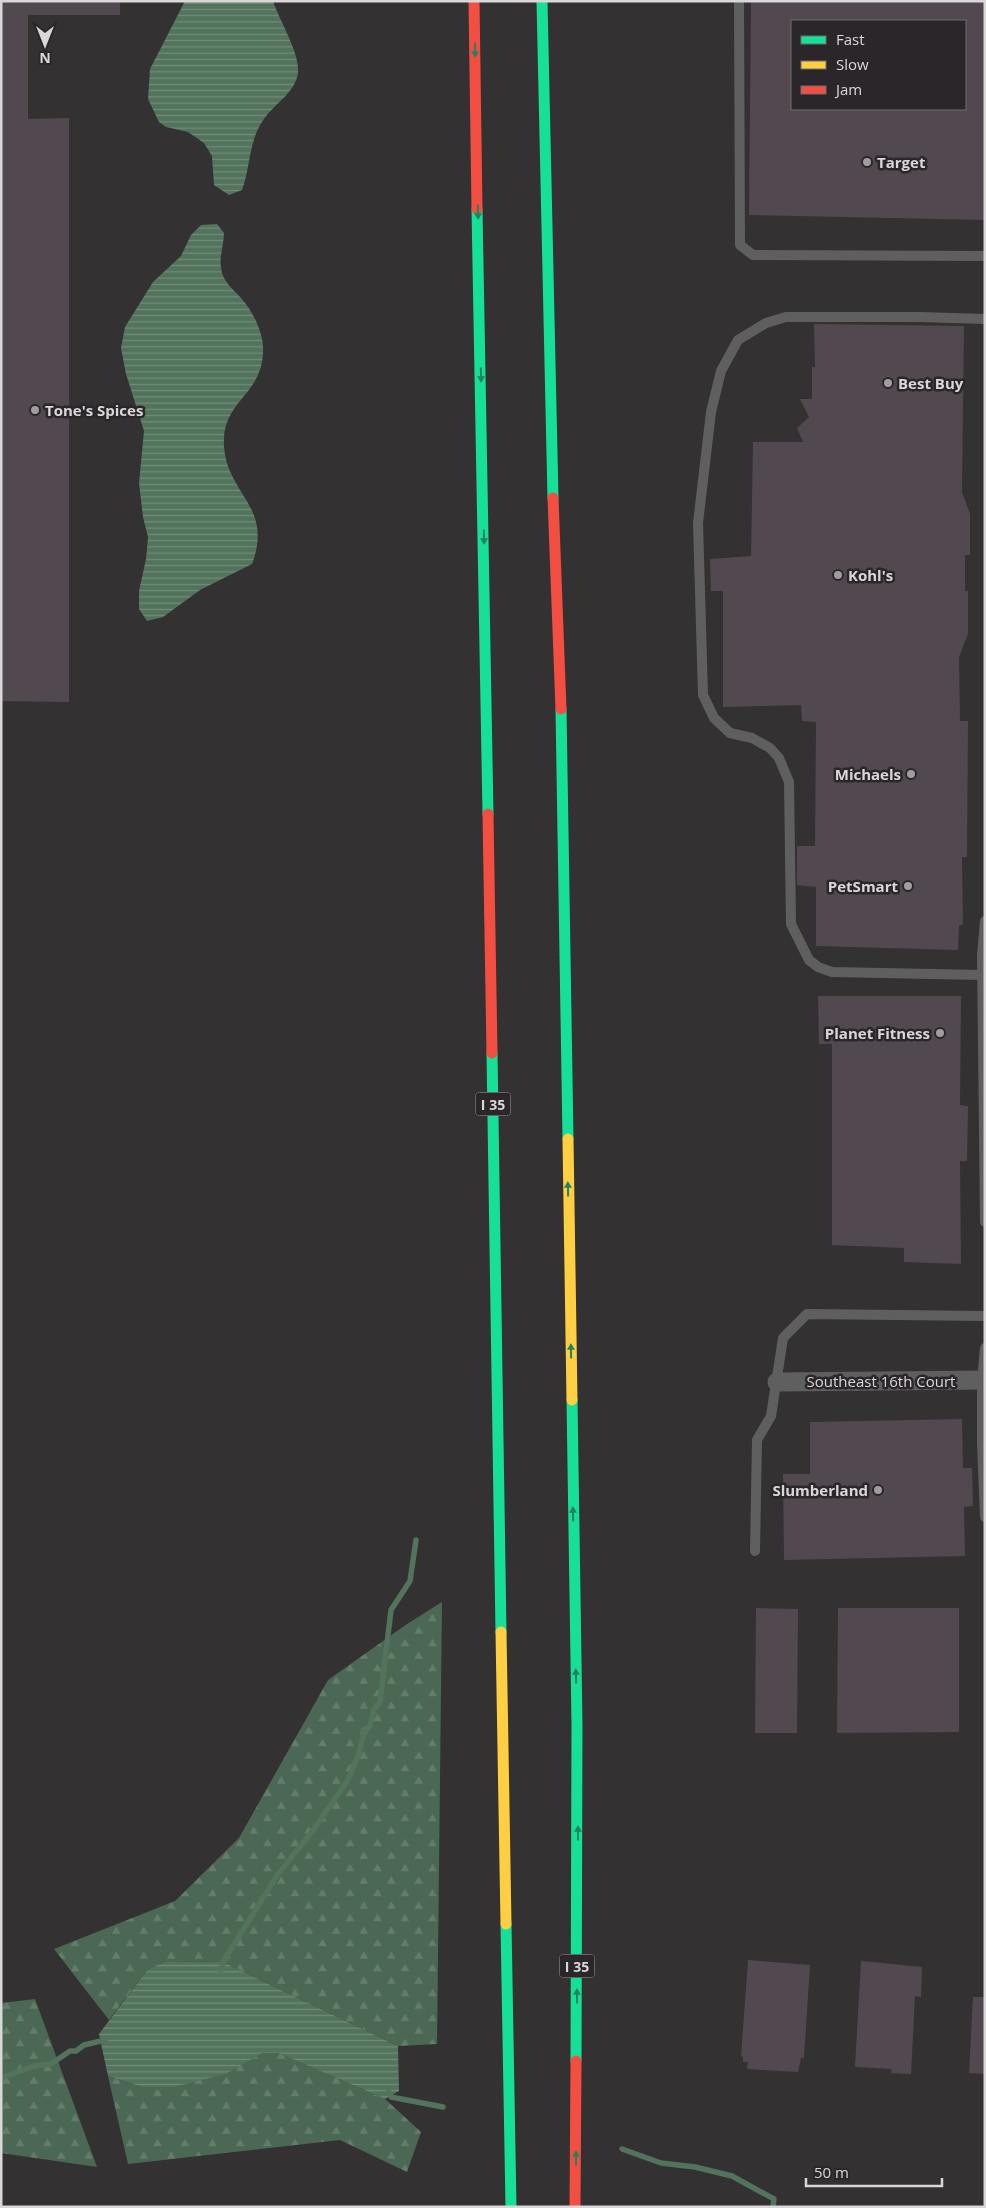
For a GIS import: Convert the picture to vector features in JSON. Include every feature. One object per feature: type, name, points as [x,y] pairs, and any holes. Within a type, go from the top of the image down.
[{"type":"highway","name":"I 35","points":[[474,1],[511,2207]]},
{"type":"highway","name":"I 35","points":[[542,1],[553,510],[561,708],[576,1695],[578,1834],[575,2207]]},
{"type":"street","name":"Southeast 16th Court","points":[[777,1382],[983,1380]]},
{"type":"lane","points":[[739,1],[740,245],[753,255],[985,256]]},
{"type":"lane","points":[[982,975],[832,972],[818,967],[809,960],[791,924],[788,782],[779,758],[770,748],[752,738],[730,733],[714,718],[703,695],[698,522],[711,412],[720,371],[738,340],[766,323],[786,318],[920,317],[985,319]]},
{"type":"lane","points":[[985,921],[982,975],[984,1015],[985,1222]]},
{"type":"lane","points":[[756,1551],[757,1440],[771,1416],[783,1338],[807,1314],[985,1316]]},
{"type":"lane","points":[[985,1348],[983,1380],[985,1517]]},
{"type":"green space","points":[[442,1602],[437,2044],[398,2046],[223,1962],[167,1961],[148,1969],[109,2020],[54,1949],[175,1901],[239,1838],[328,1680],[407,1624]]},
{"type":"green space","points":[[35,1999],[97,2167],[1,2153],[1,2003]]},
{"type":"green space","points":[[262,2053],[278,2053],[385,2099],[421,2132],[407,2172],[340,2140],[128,2164],[108,2076],[142,2087]]},
{"type":"shaded area","points":[[185,1],[273,1],[296,56],[298,73],[293,87],[266,116],[258,129],[242,190],[229,195],[214,185],[212,156],[204,143],[188,132],[166,127],[159,122],[148,99],[150,69]]},
{"type":"shaded area","points":[[217,224],[224,233],[221,255],[223,276],[253,314],[261,333],[263,346],[262,362],[258,375],[232,413],[224,437],[225,456],[230,472],[252,512],[257,526],[257,543],[252,564],[200,590],[163,617],[147,621],[139,609],[139,591],[146,559],[148,537],[143,517],[139,483],[144,431],[126,374],[121,348],[125,327],[153,282],[181,256],[191,235],[201,225]]},
{"type":"shaded area","points":[[167,1961],[223,1962],[398,2046],[399,2091],[385,2099],[278,2053],[262,2053],[226,2074],[174,2087],[142,2087],[108,2076],[99,2034],[148,1969]]},
{"type":"building","name":"Tone's Spices","points":[[1,1],[120,1],[120,15],[28,15],[28,119],[69,118],[69,702],[1,701]]},
{"type":"building","name":"Target","points":[[751,1],[985,1],[985,220],[749,215]]},
{"type":"building","points":[[814,324],[964,326],[962,492],[970,514],[970,555],[965,555],[965,591],[968,591],[968,634],[959,657],[960,721],[968,721],[967,857],[962,857],[963,924],[959,926],[958,950],[816,946],[816,887],[797,885],[797,846],[815,846],[816,722],[802,721],[801,705],[723,707],[723,591],[711,591],[710,559],[751,556],[753,442],[803,442],[797,428],[809,417],[800,399],[812,399],[812,367],[815,367]]},
{"type":"building","points":[[818,996],[961,996],[960,1105],[968,1106],[967,1161],[960,1161],[961,1264],[904,1262],[904,1248],[832,1245],[832,1044],[819,1044]]},
{"type":"building","name":"Slumberland","points":[[962,1419],[963,1468],[972,1468],[973,1506],[964,1507],[965,1556],[784,1560],[783,1474],[810,1474],[810,1422]]},
{"type":"building","points":[[756,1608],[798,1609],[797,1733],[755,1733]]},
{"type":"building","points":[[838,1608],[959,1608],[959,1732],[837,1733]]},
{"type":"building","points":[[748,1960],[810,1965],[804,2058],[801,2058],[798,2072],[747,2069],[748,2062],[743,2062],[743,2057],[741,2056]]},
{"type":"building","points":[[861,1961],[922,1967],[921,1997],[915,1996],[911,2074],[891,2073],[892,2069],[855,2067]]},
{"type":"building","points":[[973,1997],[985,1997],[985,2074],[969,2073]]},
{"type":"waterway","points":[[221,1970],[223,1962],[278,1874],[311,1833],[348,1780],[359,1753],[364,1732],[370,1726],[374,1709],[380,1702],[391,1610],[410,1581],[416,1540]]},
{"type":"waterway","points":[[1,2078],[34,2066],[51,2064],[70,2051],[76,2051],[84,2045],[105,2040]]},
{"type":"waterway","points":[[389,2092],[391,2097],[443,2107]]},
{"type":"waterway","points":[[622,2149],[661,2163],[695,2167],[732,2176],[774,2199],[773,2207]]},
{"type":"traffic: fast","points":[[542,1],[553,498]]},
{"type":"traffic: fast","points":[[477,209],[488,814]]},
{"type":"traffic: fast","points":[[561,709],[568,1139]]},
{"type":"traffic: fast","points":[[492,1053],[501,1632]]},
{"type":"traffic: fast","points":[[572,1400],[577,1725],[576,2061]]},
{"type":"traffic: fast","points":[[506,1924],[511,2207]]},
{"type":"traffic: slow","points":[[568,1139],[572,1400]]},
{"type":"traffic: slow","points":[[501,1632],[506,1924]]},
{"type":"traffic: jam","points":[[474,1],[477,209]]},
{"type":"traffic: jam","points":[[553,498],[561,709]]},
{"type":"traffic: jam","points":[[488,814],[492,1053]]},
{"type":"traffic: jam","points":[[575,2207],[576,2061]]},
{"type":"place","name":"Target","points":[[867,162]]},
{"type":"place","name":"Best Buy","points":[[888,383]]},
{"type":"place","name":"Tone's Spices","points":[[35,410]]},
{"type":"place","name":"Kohl's","points":[[838,575]]},
{"type":"place","name":"Michaels","points":[[911,774]]},
{"type":"place","name":"PetSmart","points":[[908,886]]},
{"type":"place","name":"Planet Fitness","points":[[940,1033]]},
{"type":"place","name":"Slumberland","points":[[878,1490]]}]
